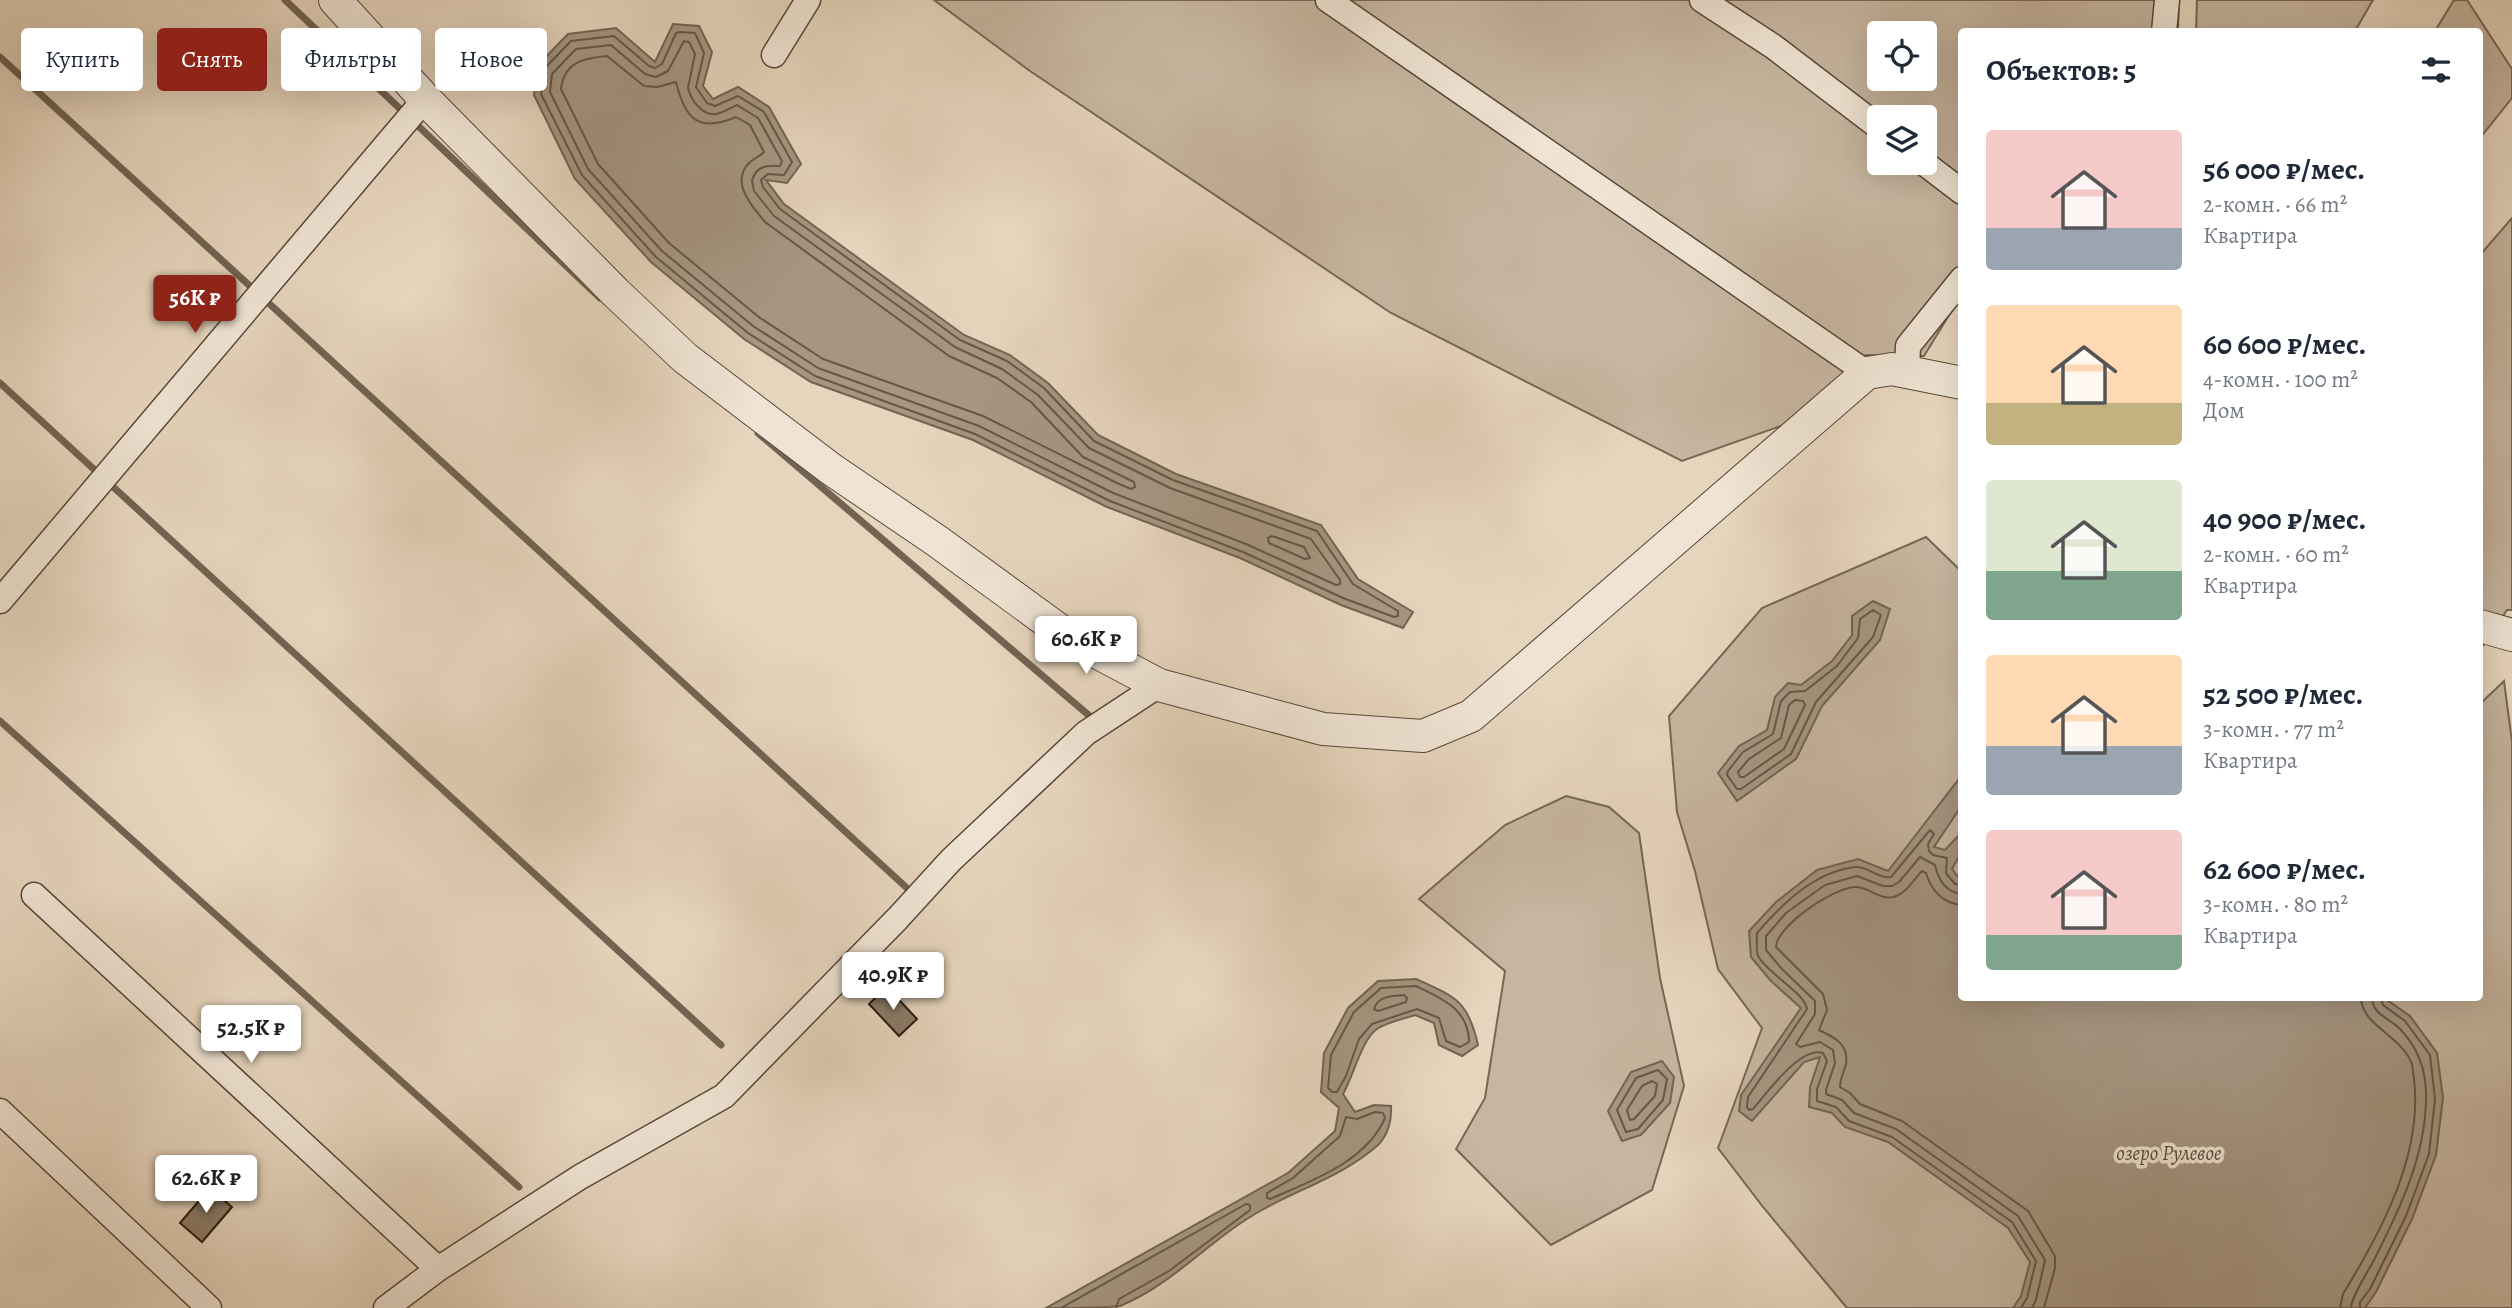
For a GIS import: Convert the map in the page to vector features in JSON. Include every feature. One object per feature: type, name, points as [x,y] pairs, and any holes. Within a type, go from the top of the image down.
[{"type":"street","points":[[335,0],[425,99],[615,293],[685,358],[831,469],[937,541],[1070,638],[1159,685],[1323,729],[1423,736],[1471,716],[1867,373],[1892,369],[1958,382]]},
{"type":"street","points":[[774,55],[808,0]]},
{"type":"street","points":[[1328,0],[1867,373]]},
{"type":"street","points":[[1702,0],[1774,47],[1867,118]]},
{"type":"street","points":[[2164,28],[2167,0]]},
{"type":"street","points":[[0,601],[425,99]]},
{"type":"street","points":[[1937,173],[1958,189]]},
{"type":"street","points":[[1907,371],[1908,346],[1958,283]]},
{"type":"street","points":[[2483,627],[2512,635]]},
{"type":"street","points":[[386,1308],[438,1269],[580,1177],[723,1096],[990,823],[1086,733],[1159,685]]},
{"type":"street","points":[[34,895],[438,1269]]},
{"type":"street","points":[[0,1111],[209,1308]]},
{"type":"shaded area","points":[[934,0],[2179,0],[2178,28],[1958,28],[1958,301],[1924,356],[1866,355],[1795,421],[1682,461],[1391,313],[1030,71]]},
{"type":"shaded area","points":[[2197,0],[2373,0],[2357,28],[2196,28]]},
{"type":"shaded area","points":[[2454,0],[2467,0],[2512,69],[2512,98],[2483,134],[2483,28],[2437,28]]},
{"type":"shaded area","points":[[2512,218],[2512,610],[2507,610],[2483,646],[2483,252]]},
{"type":"shaded area","points":[[1926,537],[1958,568],[1958,1001],[2483,1001],[2483,701],[2504,681],[2512,742],[2512,1308],[1847,1308],[1718,1148],[1762,1028],[1718,969],[1695,871],[1677,812],[1669,716],[1762,608]]},
{"type":"shaded area","points":[[1566,796],[1609,807],[1639,833],[1660,978],[1684,1086],[1652,1190],[1551,1245],[1456,1149],[1485,1098],[1505,971],[1419,899],[1505,825]]},
{"type":"water","points":[[673,24],[699,26],[712,52],[703,86],[713,99],[738,87],[769,107],[801,164],[787,183],[766,180],[784,204],[964,335],[1010,355],[1048,383],[1098,435],[1176,474],[1321,525],[1358,579],[1413,612],[1403,628],[1341,605],[1240,558],[1107,507],[973,440],[811,382],[744,339],[651,262],[575,179],[534,95],[534,91],[547,91],[547,56],[568,34],[616,28],[655,62]]},
{"type":"water","points":[[1873,601],[1890,609],[1880,640],[1822,706],[1796,759],[1737,801],[1718,773],[1739,746],[1767,730],[1775,697],[1788,683],[1801,685],[1832,661],[1852,635],[1852,616]]},
{"type":"water","name":"озеро Рулевое","points":[[1958,780],[1958,811],[1934,847],[1945,850],[1958,836],[1958,858],[1952,869],[1958,877],[1958,1001],[2388,1001],[2410,1016],[2437,1053],[2443,1098],[2436,1155],[2412,1219],[2376,1292],[2365,1308],[2013,1308],[2021,1296],[2030,1262],[2008,1228],[1888,1142],[1845,1127],[1832,1113],[1809,1107],[1810,1087],[1820,1057],[1804,1062],[1752,1121],[1739,1111],[1741,1095],[1801,1008],[1771,981],[1751,957],[1749,931],[1776,902],[1817,870],[1858,859],[1888,871]]},
{"type":"water","points":[[1416,979],[1458,1002],[1470,1018],[1478,1045],[1462,1056],[1439,1045],[1434,1023],[1415,1015],[1386,1024],[1372,1034],[1362,1049],[1343,1094],[1355,1112],[1374,1105],[1391,1106],[1389,1127],[1378,1145],[1351,1165],[1243,1221],[1140,1297],[1120,1306],[1046,1308],[1288,1173],[1335,1131],[1339,1108],[1321,1092],[1324,1053],[1348,1008],[1378,981]]},
{"type":"water","points":[[1662,1061],[1674,1077],[1670,1103],[1641,1135],[1622,1141],[1608,1111],[1631,1072]]},
{"type":"building","points":[[887,987],[917,1019],[899,1036],[869,1004]]},
{"type":"building","points":[[210,1188],[232,1207],[202,1242],[180,1223]]},
{"type":"waterway","points":[[285,0],[600,298]]},
{"type":"waterway","points":[[0,57],[908,889]]},
{"type":"waterway","points":[[0,383],[721,1045]]},
{"type":"waterway","points":[[758,433],[1092,718]]},
{"type":"waterway","points":[[0,721],[519,1187]]}]
